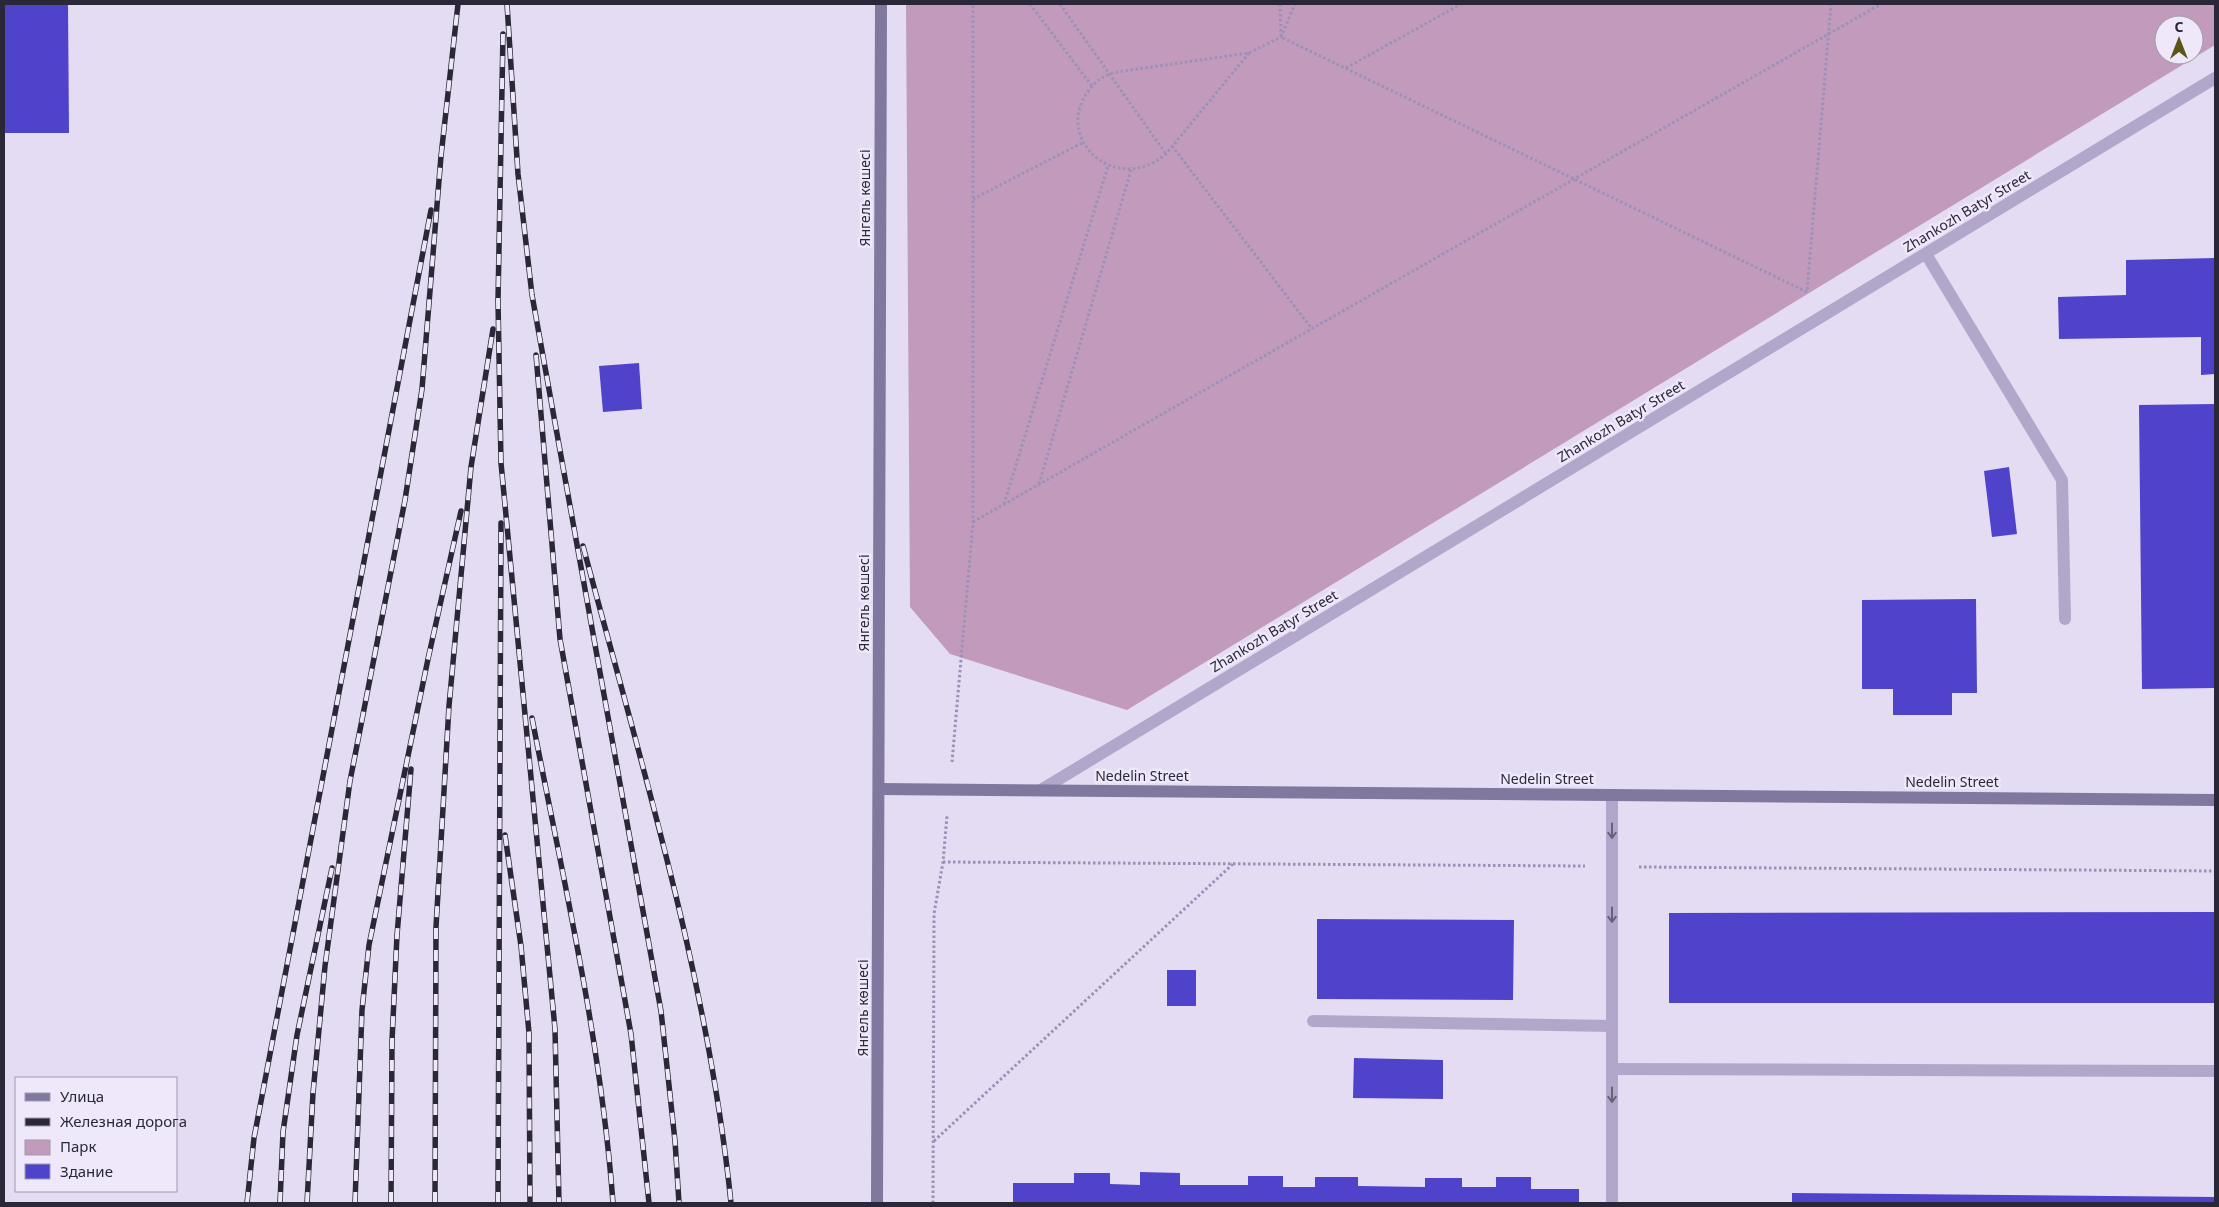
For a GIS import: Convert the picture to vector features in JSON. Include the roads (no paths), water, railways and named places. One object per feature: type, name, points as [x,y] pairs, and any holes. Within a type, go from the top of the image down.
[{"type":"street","name":"Янгель көшесі","points":[[877,1203],[881,4]]},
{"type":"street","name":"Zhankozh Batyr Street","points":[[1041,790],[2215,78]]},
{"type":"street","points":[[1926,254],[2062,480],[2065,619]]},
{"type":"street","name":"Nedelin Street","points":[[879,789],[2215,800]]},
{"type":"street","points":[[1612,795],[1612,1203]]},
{"type":"street","points":[[1313,1021],[1612,1026]]},
{"type":"street","points":[[1612,1069],[2215,1071]]},
{"type":"railway","points":[[307,1203],[313,1093],[325,966],[350,781],[405,500],[422,389],[441,156],[458,4]]},
{"type":"railway","points":[[507,4],[518,174],[532,295],[661,1011],[675,1141],[679,1203]]},
{"type":"railway","points":[[503,34],[498,301],[501,463],[555,1029],[559,1203]]},
{"type":"railway","points":[[247,1203],[254,1138],[431,210]]},
{"type":"railway","points":[[435,1203],[436,927],[449,706],[471,467],[493,329]]},
{"type":"railway","points":[[536,355],[560,639],[631,1034],[649,1203]]},
{"type":"railway","points":[[355,1203],[362,1010],[369,945],[428,659],[461,511]]},
{"type":"railway","points":[[498,1203],[501,523]]},
{"type":"railway","points":[[583,546],[649,790],[689,954],[706,1036],[720,1119],[731,1203]]},
{"type":"railway","points":[[532,718],[580,960],[600,1081],[613,1203]]},
{"type":"railway","points":[[391,1203],[392,1041],[397,935],[411,769]]},
{"type":"railway","points":[[505,835],[521,946],[529,1033],[530,1203]]},
{"type":"railway","points":[[280,1203],[283,1132],[297,1035],[332,868]]}]
